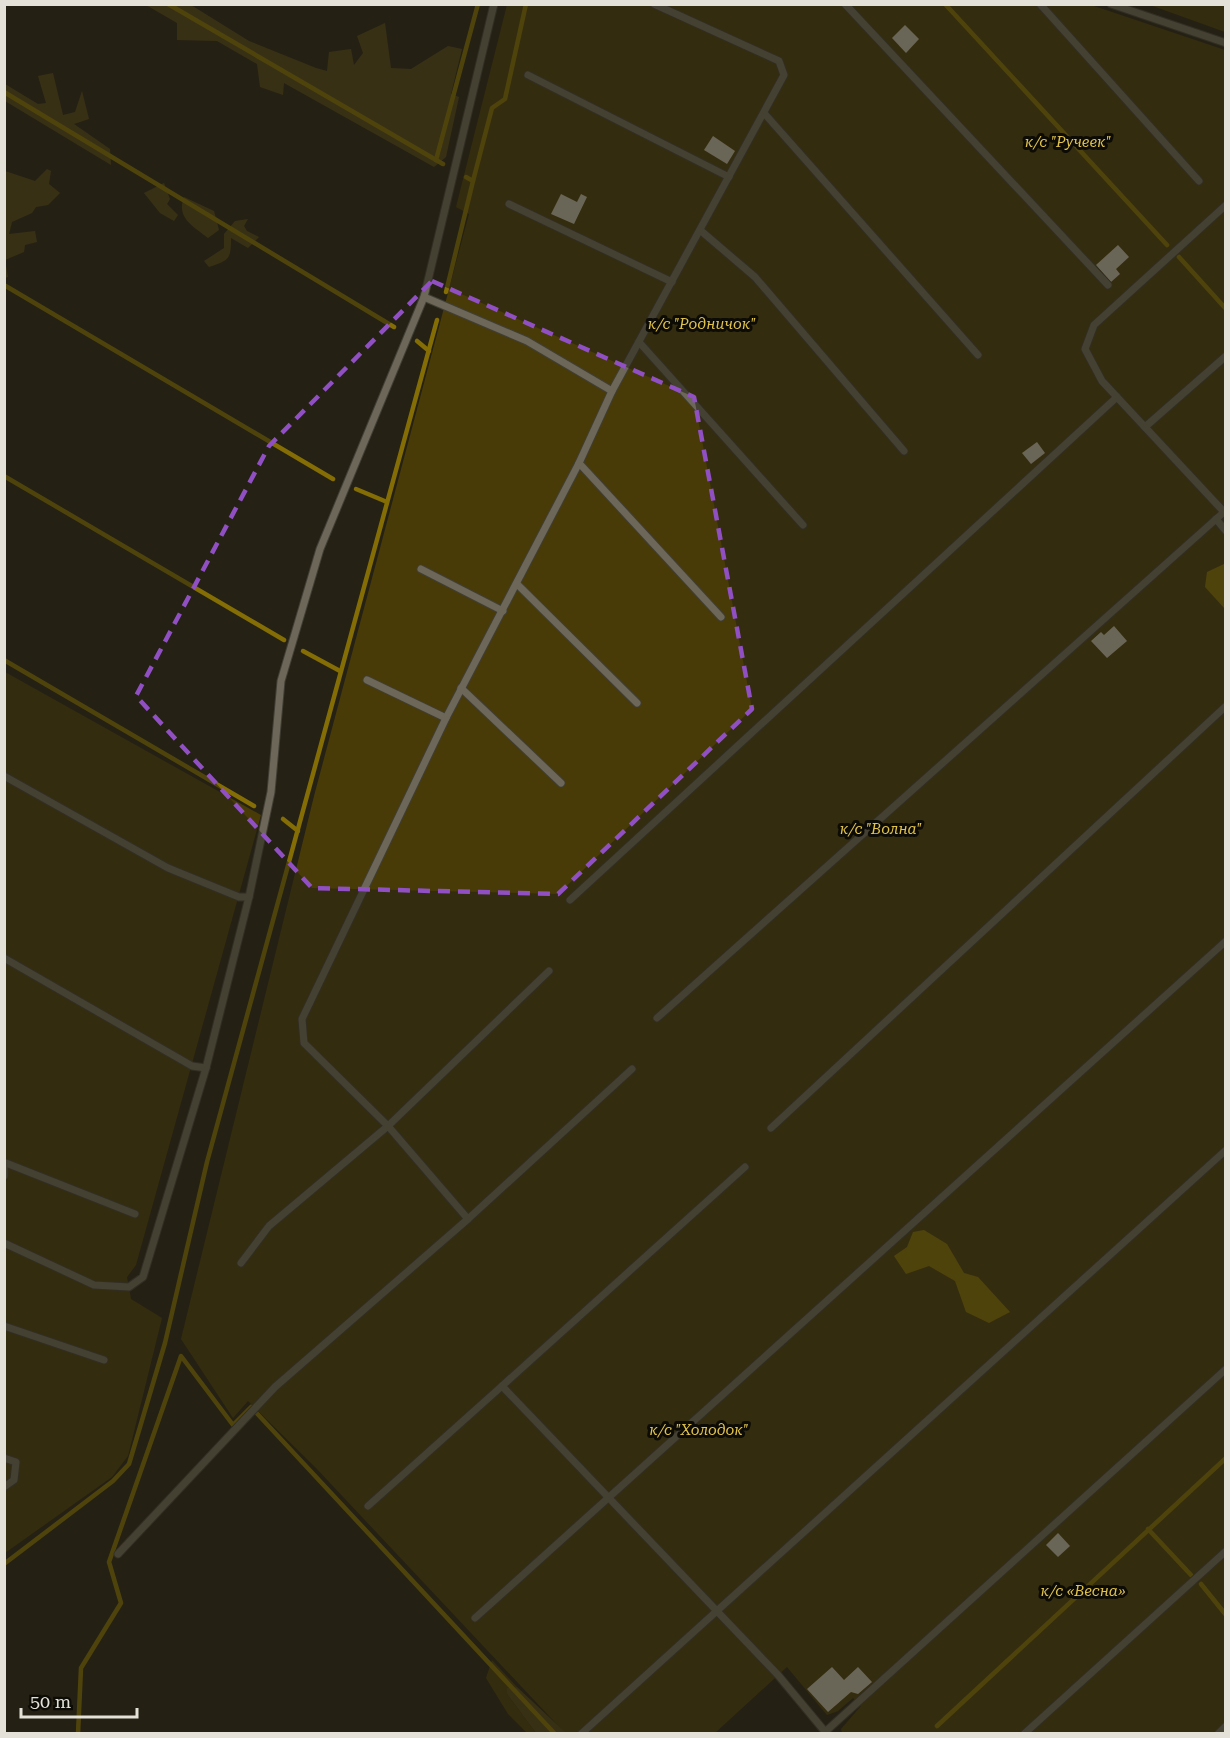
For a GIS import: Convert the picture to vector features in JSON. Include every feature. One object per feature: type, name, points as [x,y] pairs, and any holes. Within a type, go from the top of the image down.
[{"type":"lane","points":[[4,1243],[94,1285],[129,1287],[143,1277],[206,1068],[249,897],[271,792],[281,681],[320,549],[424,297],[494,4]]},
{"type":"lane","points":[[468,1219],[388,1126],[304,1043],[302,1018],[446,718],[579,463],[612,391],[784,75],[779,62],[654,4]]},
{"type":"lane","points":[[845,4],[1108,285]]},
{"type":"lane","points":[[1040,4],[1199,181]]},
{"type":"lane","points":[[1111,4],[1226,44]]},
{"type":"lane","points":[[528,75],[729,177]]},
{"type":"lane","points":[[764,112],[978,355]]},
{"type":"lane","points":[[509,204],[672,282]]},
{"type":"lane","points":[[657,1018],[1225,511],[1102,381],[1085,350],[1094,325],[1226,205]]},
{"type":"lane","points":[[700,230],[755,277],[904,451]]},
{"type":"lane","points":[[424,297],[527,341],[612,391]]},
{"type":"lane","points":[[639,342],[802,525]]},
{"type":"lane","points":[[1145,427],[1226,356]]},
{"type":"lane","points":[[570,900],[1117,397]]},
{"type":"lane","points":[[579,463],[721,617]]},
{"type":"lane","points":[[1215,519],[1226,531]]},
{"type":"lane","points":[[421,569],[503,611]]},
{"type":"lane","points":[[517,584],[637,703]]},
{"type":"lane","points":[[368,680],[446,718]]},
{"type":"lane","points":[[461,688],[561,783]]},
{"type":"lane","points":[[771,1128],[1226,706]]},
{"type":"lane","points":[[4,776],[168,868],[239,897],[249,897]]},
{"type":"lane","points":[[475,1618],[610,1499],[1226,941]]},
{"type":"lane","points":[[4,958],[192,1066],[206,1068]]},
{"type":"lane","points":[[241,1263],[269,1226],[388,1126],[549,971]]},
{"type":"lane","points":[[118,1554],[275,1388],[468,1219],[632,1069]]},
{"type":"lane","points":[[581,1734],[1226,1150]]},
{"type":"lane","points":[[4,1176],[5,1163],[135,1214]]},
{"type":"lane","points":[[369,1506],[746,1167]]},
{"type":"lane","points":[[4,1326],[104,1360]]},
{"type":"lane","points":[[502,1386],[778,1675],[826,1733],[1226,1369]]},
{"type":"lane","points":[[4,1458],[16,1462],[14,1480],[4,1487]]},
{"type":"lane","points":[[1024,1734],[1226,1551]]},
{"type":"lane","points":[[1218,1734],[1226,1726]]},
{"type":"highlighted area","points":[[432,281],[694,397],[752,709],[558,894],[312,888],[136,696],[269,446]]},
{"type":"green space","points":[[507,5],[1091,5],[1225,50],[1225,1733],[842,1733],[841,1729],[861,1706],[853,1698],[838,1711],[827,1715],[787,1667],[715,1733],[565,1733],[316,1468],[248,1401],[233,1418],[181,1339],[314,796],[469,214],[456,207]]},
{"type":"green space","points":[[1150,5],[1225,5],[1225,32]]},
{"type":"green space","points":[[5,672],[261,815],[136,1265],[127,1277],[131,1299],[162,1318],[128,1456],[112,1477],[5,1553]]},
{"type":"green space","points":[[492,1660],[517,1687],[507,1688],[507,1694],[536,1733],[527,1733],[508,1714],[486,1678]]},
{"type":"shaded area","points":[[146,5],[191,5],[249,41],[327,71],[329,52],[351,49],[354,65],[363,53],[357,36],[385,23],[391,68],[411,69],[448,46],[462,49],[451,94],[459,97],[446,157],[434,167],[284,83],[283,95],[260,87],[257,64],[217,41],[177,40],[177,23]]},
{"type":"shaded area","points":[[53,73],[63,115],[75,112],[82,91],[89,119],[74,124],[110,149],[111,165],[5,101],[5,84],[38,104],[46,103],[38,76]]},
{"type":"shaded area","points":[[47,169],[51,171],[49,184],[60,193],[48,205],[36,207],[32,213],[12,222],[9,234],[35,231],[37,242],[25,245],[24,252],[5,260],[5,171],[35,181]]},
{"type":"shaded area","points":[[164,183],[170,199],[167,204],[178,215],[174,221],[160,213],[144,193]]},
{"type":"shaded area","points":[[184,197],[214,211],[219,230],[208,238],[187,221],[182,211]]},
{"type":"shaded area","points":[[248,219],[244,226],[247,231],[259,237],[248,248],[231,238],[228,258],[209,267],[204,261],[224,248],[224,234],[235,221]]},
{"type":"shaded area","points":[[5,260],[8,277],[5,278]]},
{"type":"shaded area","points":[[1226,565],[1225,609],[1205,587],[1207,572]]},
{"type":"shaded area","points":[[924,1230],[947,1244],[964,1273],[978,1277],[1010,1312],[989,1323],[966,1312],[955,1281],[929,1266],[906,1274],[894,1256],[907,1247],[913,1232]]},
{"type":"shaded area","points":[[517,1687],[566,1733],[536,1733],[507,1694],[507,1688]]},
{"type":"building","points":[[905,25],[919,39],[906,53],[892,38]]},
{"type":"building","points":[[713,136],[735,151],[727,164],[704,150]]},
{"type":"building","points":[[561,194],[577,202],[581,194],[587,197],[574,224],[551,214]]},
{"type":"building","points":[[1118,245],[1129,257],[1116,269],[1120,274],[1111,282],[1096,265]]},
{"type":"building","points":[[1037,442],[1045,453],[1031,464],[1022,453]]},
{"type":"building","points":[[1114,626],[1127,641],[1107,658],[1091,641],[1101,632],[1104,635]]},
{"type":"building","points":[[1058,1533],[1070,1546],[1058,1557],[1046,1545]]},
{"type":"building","points":[[832,1667],[844,1680],[858,1667],[872,1682],[858,1694],[851,1692],[828,1712],[807,1689]]},
{"type":"waterway","points":[[168,4],[443,164]]},
{"type":"waterway","points":[[436,160],[478,4]]},
{"type":"waterway","points":[[473,181],[492,108],[505,99],[526,4]]},
{"type":"waterway","points":[[945,4],[1167,245]]},
{"type":"waterway","points":[[4,92],[394,327]]},
{"type":"waterway","points":[[446,292],[473,181],[466,177]]},
{"type":"waterway","points":[[1179,257],[1226,309]]},
{"type":"waterway","points":[[4,285],[333,479]]},
{"type":"waterway","points":[[4,1564],[113,1481],[129,1464],[165,1343],[207,1162],[437,320]]},
{"type":"waterway","points":[[417,341],[429,351]]},
{"type":"waterway","points":[[4,476],[284,640]]},
{"type":"waterway","points":[[356,489],[387,502]]},
{"type":"waterway","points":[[303,651],[340,671]]},
{"type":"waterway","points":[[4,660],[254,806]]},
{"type":"waterway","points":[[283,819],[298,831]]},
{"type":"waterway","points":[[78,1734],[81,1668],[121,1603],[109,1562],[181,1356],[233,1425],[251,1407],[555,1734]]},
{"type":"waterway","points":[[937,1726],[1226,1458]]},
{"type":"waterway","points":[[1148,1529],[1191,1575]]},
{"type":"waterway","points":[[1201,1584],[1226,1615]]},
{"type":"park label","name":"к/с \"Ручеек\"","points":[[1068,142]]},
{"type":"park label","name":"к/с \"Родничок\"","points":[[702,324]]},
{"type":"park label","name":"к/с \"Волна\"","points":[[881,829]]},
{"type":"park label","name":"к/с \"Холодок\"","points":[[699,1430]]},
{"type":"park label","name":"к/с «Весна»","points":[[1083,1591]]}]
